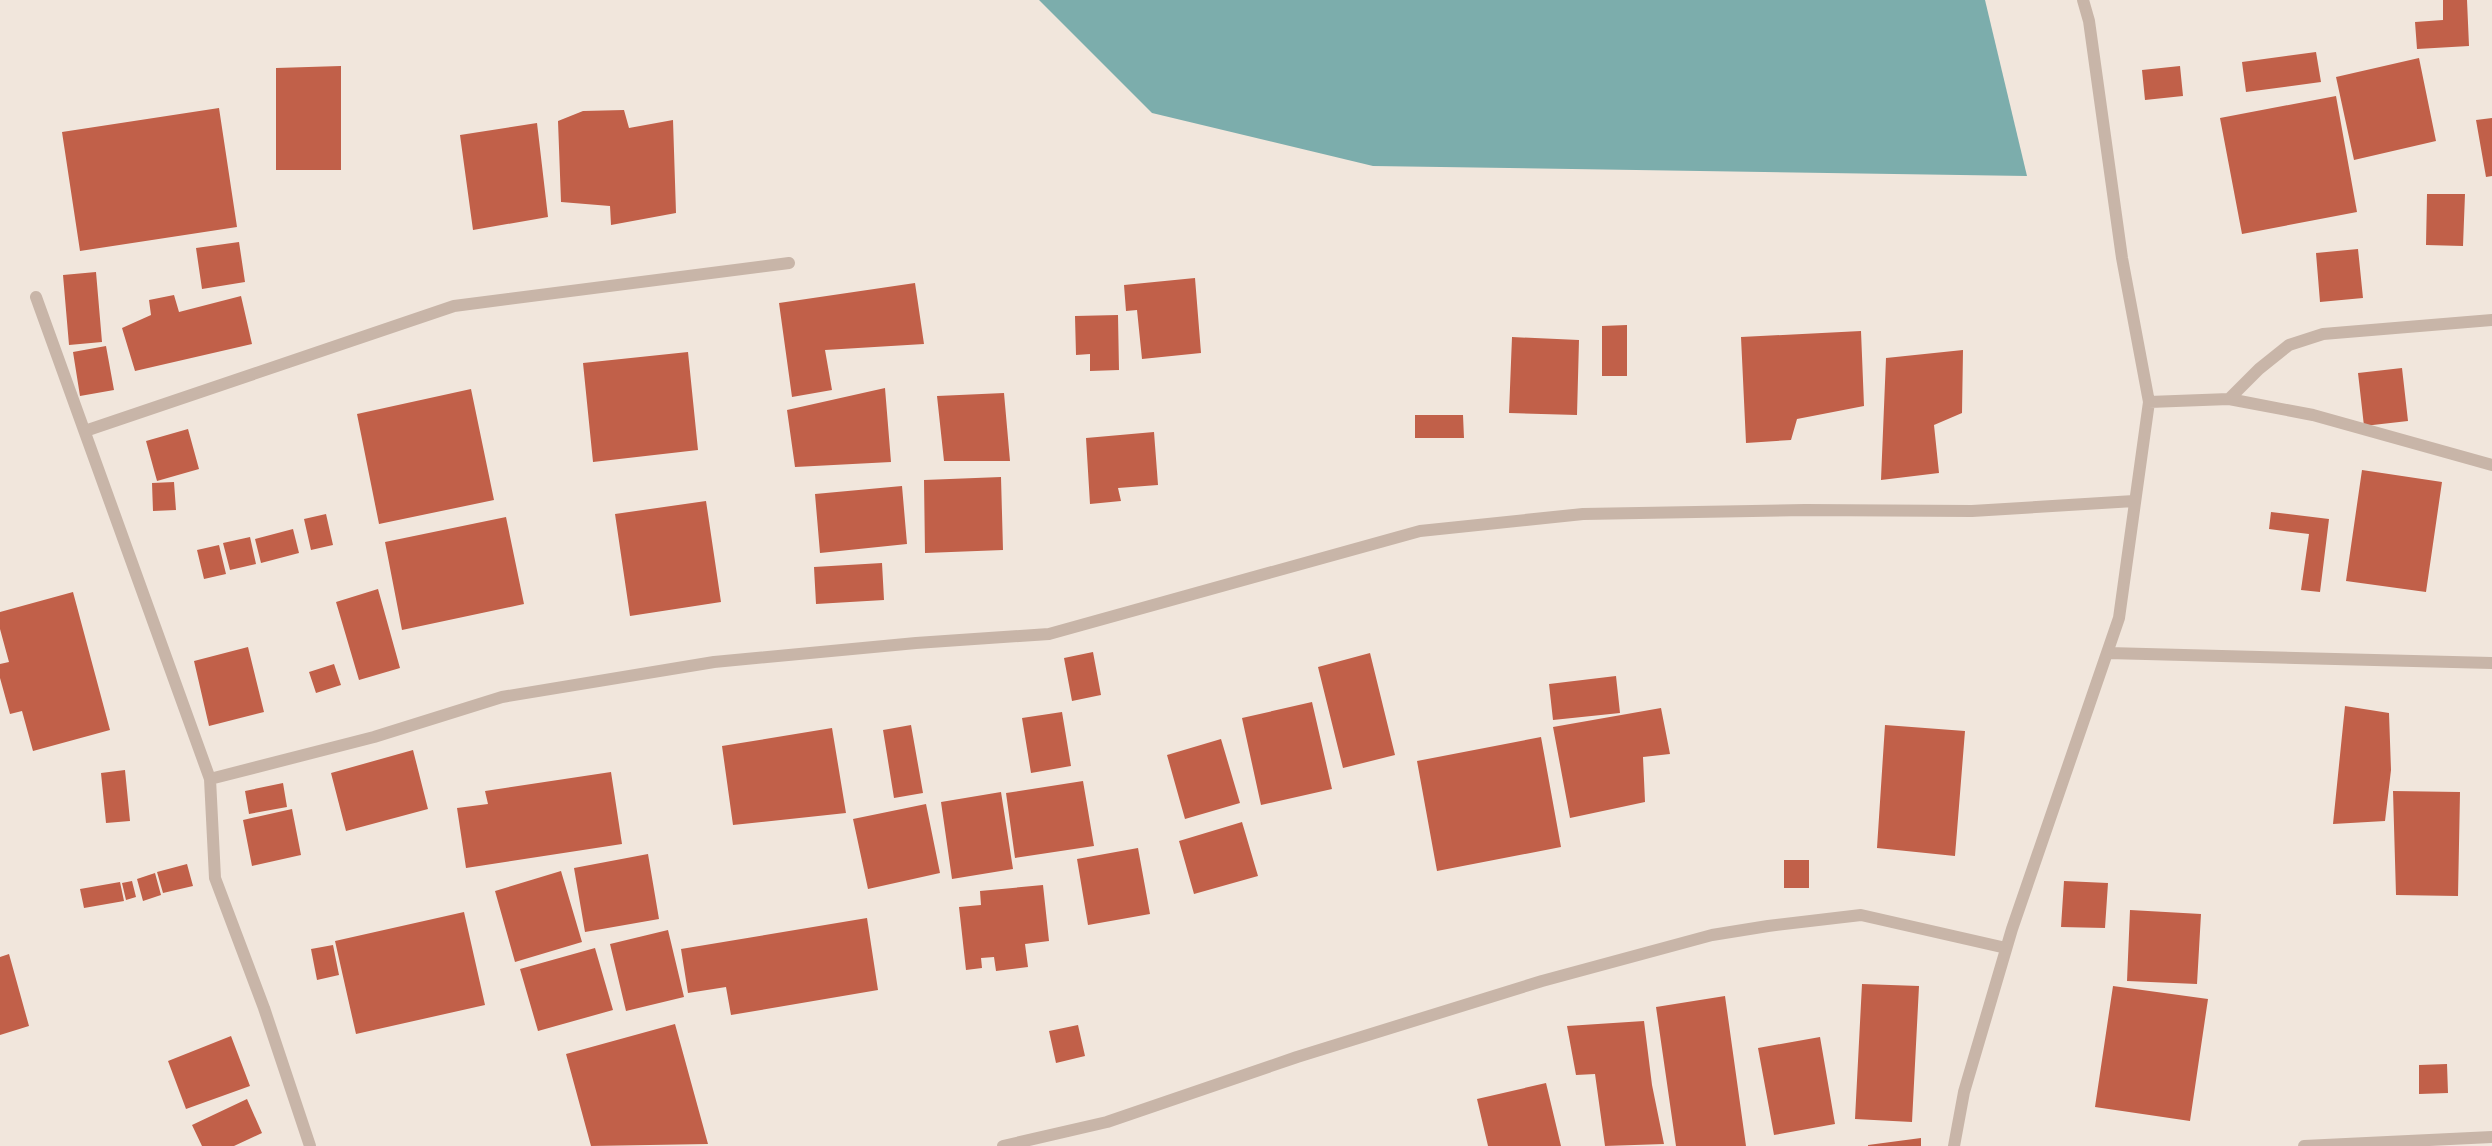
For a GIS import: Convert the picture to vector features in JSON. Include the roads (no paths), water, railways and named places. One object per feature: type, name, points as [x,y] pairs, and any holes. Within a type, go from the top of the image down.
[{"type":"street","points":[[1954,1146],[1964,1092],[2006,948],[2120,618],[2134,501],[2149,402],[2122,258],[2089,21],[2084,0]]},
{"type":"street","points":[[85,431],[454,306],[789,263]]},
{"type":"street","points":[[36,297],[210,779],[214,878],[264,1008],[310,1146]]},
{"type":"street","points":[[2229,399],[2259,369],[2289,345],[2323,334],[2492,320]]},
{"type":"street","points":[[2149,402],[2229,399],[2313,415],[2492,465]]},
{"type":"street","points":[[210,779],[374,737],[502,697],[714,662],[916,642],[1049,634],[1420,531],[1584,514],[1805,510],[1972,511],[2134,501]]},
{"type":"street","points":[[2108,653],[2492,663]]},
{"type":"street","points":[[1003,1146],[1106,1122],[1297,1057],[1532,984],[1712,935],[1861,915],[2006,948]]},
{"type":"street","points":[[2304,1146],[2492,1136]]},
{"type":"water","points":[[1039,0],[1985,0],[2027,176],[1373,166],[1152,113]]}]
